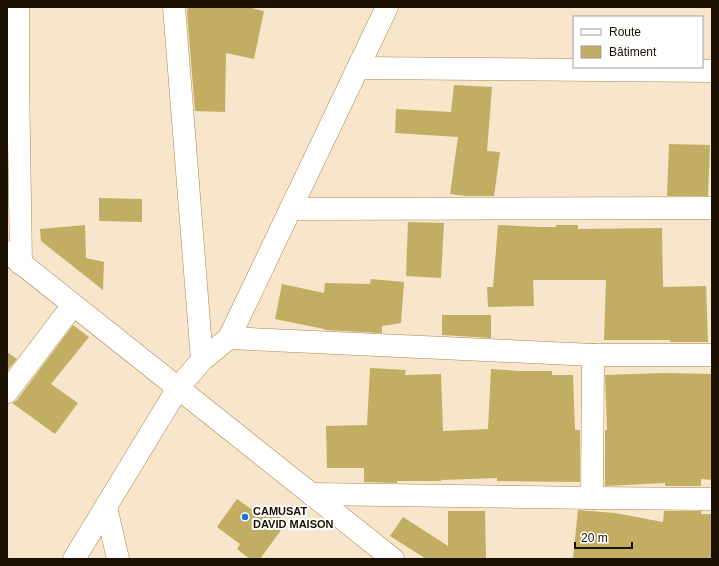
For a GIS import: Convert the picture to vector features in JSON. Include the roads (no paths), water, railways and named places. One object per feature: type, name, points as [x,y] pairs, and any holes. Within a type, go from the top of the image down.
[{"type":"street","points":[[18,7],[13,75],[14,258],[393,559]]},
{"type":"street","points":[[174,7],[202,360]]},
{"type":"street","points":[[74,559],[178,388],[202,360],[229,338],[387,7]]},
{"type":"street","points":[[358,68],[712,71]]},
{"type":"street","points":[[291,209],[712,208]]},
{"type":"street","points":[[7,392],[73,305]]},
{"type":"street","points":[[229,338],[593,355],[712,355]]},
{"type":"street","points":[[592,498],[593,355]]},
{"type":"street","points":[[311,494],[712,499]]},
{"type":"street","points":[[106,507],[118,559]]},
{"type":"place","name":"CAMUSAT DAVID MAISON","points":[[245,517]]}]
